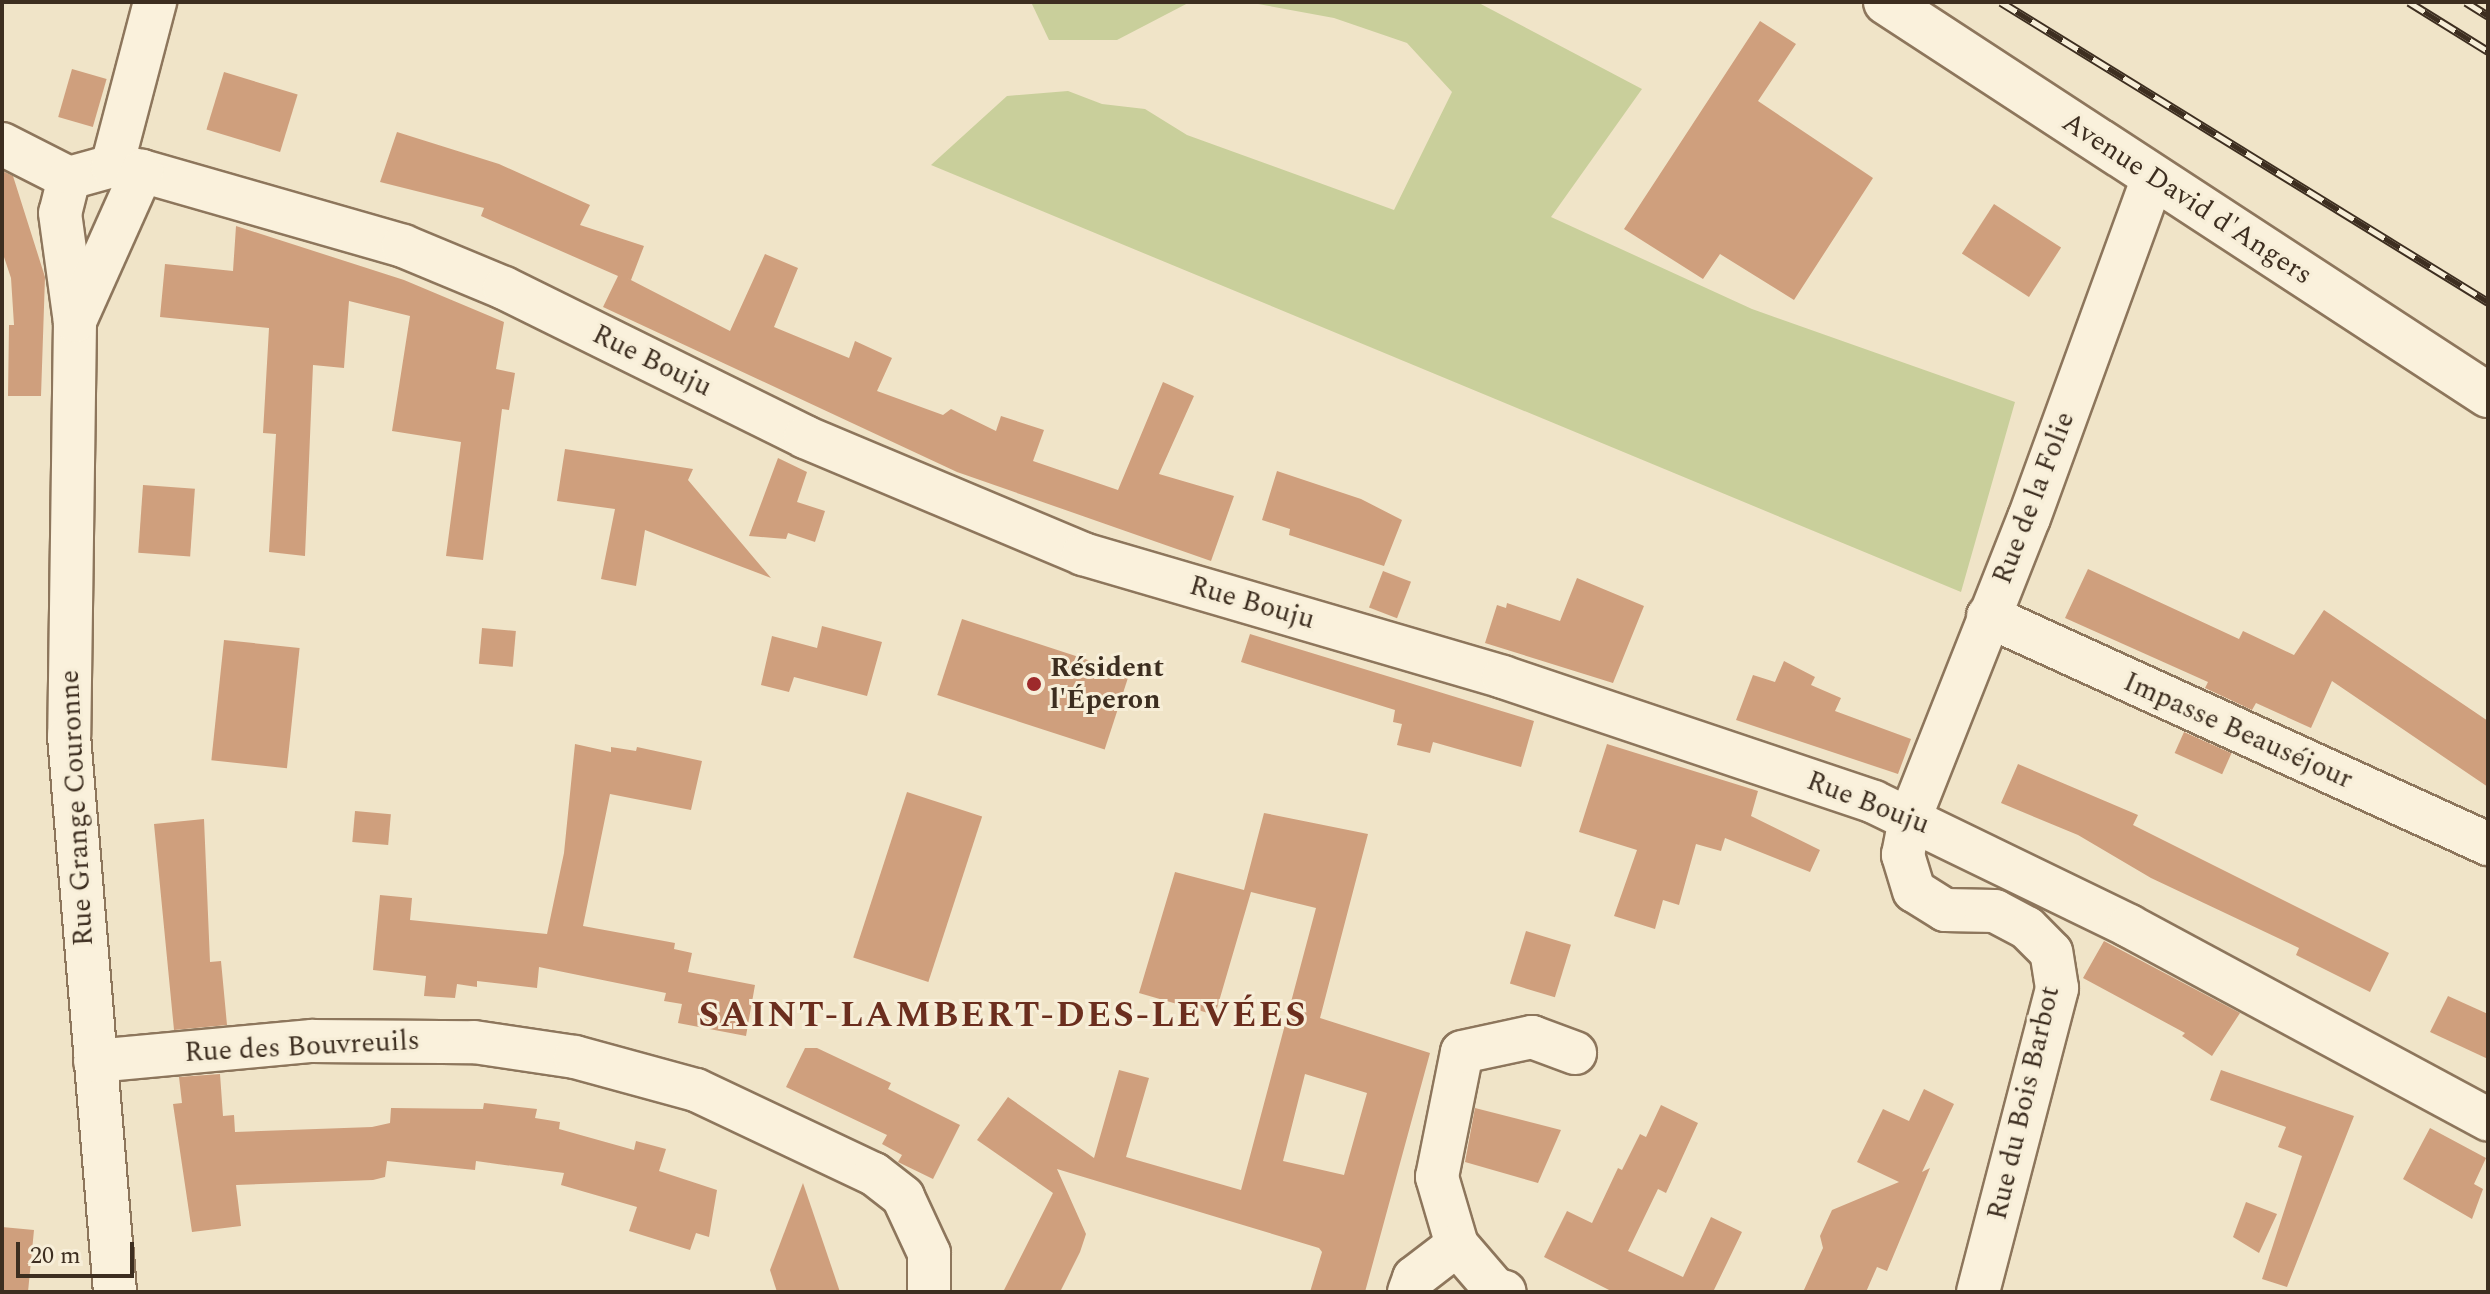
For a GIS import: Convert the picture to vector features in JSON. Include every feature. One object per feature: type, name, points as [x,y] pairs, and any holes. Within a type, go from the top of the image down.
[{"type":"street","name":"Rue Grange Couronne","points":[[75,322],[127,168],[155,2]]},
{"type":"street","name":"Avenue David d'Angers","points":[[1886,2],[2488,395]]},
{"type":"street","points":[[2,144],[69,178],[127,168]]},
{"type":"street","name":"Rue Bouju","points":[[127,168],[403,246],[504,288],[805,437],[1083,554],[1503,677],[1910,818],[2129,926],[2488,1119]]},
{"type":"street","name":"Rue de la Folie","points":[[1910,818],[2153,177]]},
{"type":"street","name":"Rue Grange Couronne","points":[[69,178],[60,213],[75,322],[69,736],[115,1292]]},
{"type":"street","name":"Impasse Beauséjour","points":[[1988,616],[2488,844]]},
{"type":"street","name":"Rue du Bois Barbot","points":[[1910,818],[1903,855],[1914,891],[1945,910],[1995,911],[2027,928],[2051,952],[2057,988],[1978,1292]]},
{"type":"street","points":[[1505,1292],[1495,1289],[1457,1245],[1437,1177],[1462,1052],[1532,1037],[1575,1053]]},
{"type":"street","name":"Rue des Bouvreuils","points":[[95,1061],[312,1041],[459,1041],[539,1050],[696,1090],[874,1174],[903,1197],[929,1253],[929,1292]]},
{"type":"street","points":[[1409,1292],[1414,1278],[1457,1245]]},
{"type":"green space","points":[[1031,2],[1190,2],[1117,40],[1049,40]]},
{"type":"green space","points":[[1247,2],[1477,2],[1642,89],[1551,217],[1752,309],[2015,402],[1961,592],[931,165],[1007,96],[1068,91],[1102,104],[1145,109],[1187,135],[1394,210],[1452,92],[1407,43],[1334,18]]},
{"type":"building","points":[[1760,21],[1796,44],[1758,101],[1873,178],[1794,300],[1720,254],[1703,279],[1624,229]]},
{"type":"building","points":[[72,69],[107,79],[93,127],[58,117]]},
{"type":"building","points":[[224,72],[298,95],[280,152],[206,129]]},
{"type":"building","points":[[397,132],[499,164],[590,205],[580,225],[644,246],[631,280],[627,278],[730,331],[765,254],[798,268],[774,327],[849,358],[855,341],[892,358],[877,391],[943,415],[951,409],[996,431],[1001,416],[1044,430],[1033,461],[1118,490],[1163,382],[1194,396],[1159,474],[1234,496],[1211,561],[957,472],[603,307],[618,276],[481,216],[484,208],[380,182]]},
{"type":"building","points":[[2,171],[13,176],[45,277],[41,396],[8,396],[9,325],[14,325],[11,278],[2,251]]},
{"type":"building","points":[[1994,204],[2061,248],[2029,297],[1962,253]]},
{"type":"building","points":[[236,226],[404,280],[504,322],[496,369],[515,373],[509,410],[502,409],[483,560],[446,556],[461,442],[392,431],[410,316],[349,301],[344,368],[313,365],[305,556],[269,552],[276,434],[263,433],[269,328],[160,317],[165,264],[233,271]]},
{"type":"building","points":[[565,449],[693,469],[688,480],[771,578],[645,530],[636,586],[601,579],[615,509],[557,501]]},
{"type":"building","points":[[778,458],[807,472],[797,502],[825,511],[815,542],[788,533],[786,539],[749,536]]},
{"type":"building","points":[[1277,471],[1361,499],[1402,520],[1384,566],[1289,535],[1290,529],[1262,520]]},
{"type":"building","points":[[143,485],[195,489],[190,556],[138,553]]},
{"type":"building","points":[[2088,569],[2239,639],[2243,631],[2294,655],[2324,610],[2488,721],[2488,787],[2332,681],[2311,728],[2256,703],[2252,710],[2205,688],[2208,682],[2065,618]]},
{"type":"building","points":[[1383,571],[1411,582],[1397,618],[1369,607]]},
{"type":"building","points":[[1577,578],[1644,606],[1613,683],[1485,643],[1497,605],[1506,608],[1507,603],[1560,621]]},
{"type":"building","name":"Résident l'Éperon","points":[[962,619],[1129,673],[1105,749],[937,695]]},
{"type":"building","points":[[822,626],[882,642],[867,696],[794,677],[789,692],[761,685],[772,636],[817,648]]},
{"type":"building","points":[[482,628],[516,631],[513,667],[479,664]]},
{"type":"building","points":[[1250,634],[1534,721],[1521,767],[1433,742],[1430,753],[1397,745],[1402,724],[1393,722],[1395,710],[1241,662]]},
{"type":"building","points":[[224,640],[300,648],[287,768],[211,760]]},
{"type":"building","points":[[1784,661],[1815,677],[1811,685],[1841,698],[1835,711],[1911,739],[1898,774],[1736,720],[1753,675],[1775,682]]},
{"type":"building","points":[[2184,732],[2232,753],[2222,774],[2175,753]]},
{"type":"building","points":[[575,744],[611,752],[611,747],[636,751],[637,747],[702,761],[691,810],[610,794],[583,926],[675,943],[674,949],[692,953],[688,972],[755,985],[746,1036],[678,1023],[682,1004],[664,1001],[666,993],[539,967],[537,988],[477,981],[477,987],[457,984],[455,998],[424,996],[426,976],[373,970],[380,895],[412,898],[410,920],[547,934],[564,853]]},
{"type":"building","points":[[1607,744],[1758,791],[1751,816],[1820,850],[1810,872],[1725,838],[1721,851],[1696,844],[1679,905],[1663,900],[1655,929],[1614,916],[1637,850],[1579,832]]},
{"type":"building","points":[[2018,764],[2138,815],[2133,825],[2389,953],[2370,992],[2296,955],[2299,948],[2151,878],[2078,835],[2001,803]]},
{"type":"building","points":[[907,792],[982,816],[928,982],[853,957]]},
{"type":"building","points":[[355,811],[391,814],[388,845],[352,842]]},
{"type":"building","points":[[1264,813],[1368,834],[1320,1018],[1430,1053],[1365,1292],[1310,1292],[1322,1252],[1319,1248],[1057,1169],[1086,1234],[1080,1252],[1060,1292],[1003,1292],[1053,1193],[977,1140],[1008,1097],[1094,1158],[1119,1070],[1149,1078],[1126,1157],[1241,1190],[1316,908],[1251,892],[1215,1015],[1139,993],[1175,872],[1244,890]],"holes":[[[1305,1074],[1367,1093],[1344,1175],[1283,1161]]]},
{"type":"building","points":[[204,819],[210,962],[221,961],[227,1025],[174,1030],[154,824]]},
{"type":"building","points":[[1526,931],[1571,945],[1555,997],[1510,984]]},
{"type":"building","points":[[2104,941],[2240,1013],[2212,1056],[2182,1036],[2185,1033],[2083,978]]},
{"type":"building","points":[[2448,996],[2488,1014],[2488,1059],[2430,1032]]},
{"type":"building","points":[[805,1048],[817,1048],[891,1083],[888,1089],[960,1125],[933,1179],[898,1162],[902,1155],[882,1144],[887,1135],[786,1087]]},
{"type":"building","points":[[2221,1070],[2354,1116],[2287,1287],[2262,1279],[2302,1156],[2278,1147],[2286,1127],[2210,1100]]},
{"type":"building","points":[[220,1074],[223,1116],[234,1115],[235,1132],[372,1127],[390,1123],[391,1108],[483,1109],[484,1103],[537,1109],[535,1118],[560,1122],[559,1129],[634,1150],[636,1141],[666,1149],[659,1171],[717,1190],[709,1237],[696,1233],[690,1250],[629,1231],[637,1207],[561,1185],[564,1173],[476,1161],[475,1170],[387,1161],[385,1177],[373,1180],[236,1185],[241,1226],[192,1232],[173,1104],[182,1103],[179,1077]]},
{"type":"building","points":[[1924,1089],[1954,1104],[1922,1172],[1930,1168],[1887,1271],[1877,1267],[1866,1292],[1803,1292],[1823,1248],[1820,1236],[1832,1210],[1899,1182],[1857,1162],[1883,1109],[1909,1121]]},
{"type":"building","points":[[1661,1105],[1698,1123],[1666,1193],[1658,1189],[1628,1251],[1683,1277],[1711,1217],[1742,1232],[1713,1292],[1613,1292],[1544,1257],[1567,1211],[1592,1223],[1618,1168],[1622,1170],[1640,1134],[1646,1137]]},
{"type":"building","points":[[1475,1108],[1561,1130],[1538,1183],[1465,1162]]},
{"type":"building","points":[[2430,1128],[2486,1158],[2474,1184],[2483,1189],[2472,1219],[2403,1179]]},
{"type":"building","points":[[803,1183],[840,1292],[777,1292],[770,1270]]},
{"type":"building","points":[[2246,1202],[2277,1214],[2259,1253],[2233,1237]]},
{"type":"building","points":[[2,1227],[34,1230],[28,1292],[2,1292]]},
{"type":"railway","points":[[2001,2],[2488,302]]},
{"type":"railway","points":[[2409,2],[2488,51]]},
{"type":"railway","points":[[2466,2],[2488,16]]},
{"type":"place","name":"Résident l'Éperon","points":[[1034,684]]},
{"type":"district","name":"SAINT-LAMBERT-DES-LEVÉES","points":[[1003,1016]]}]
